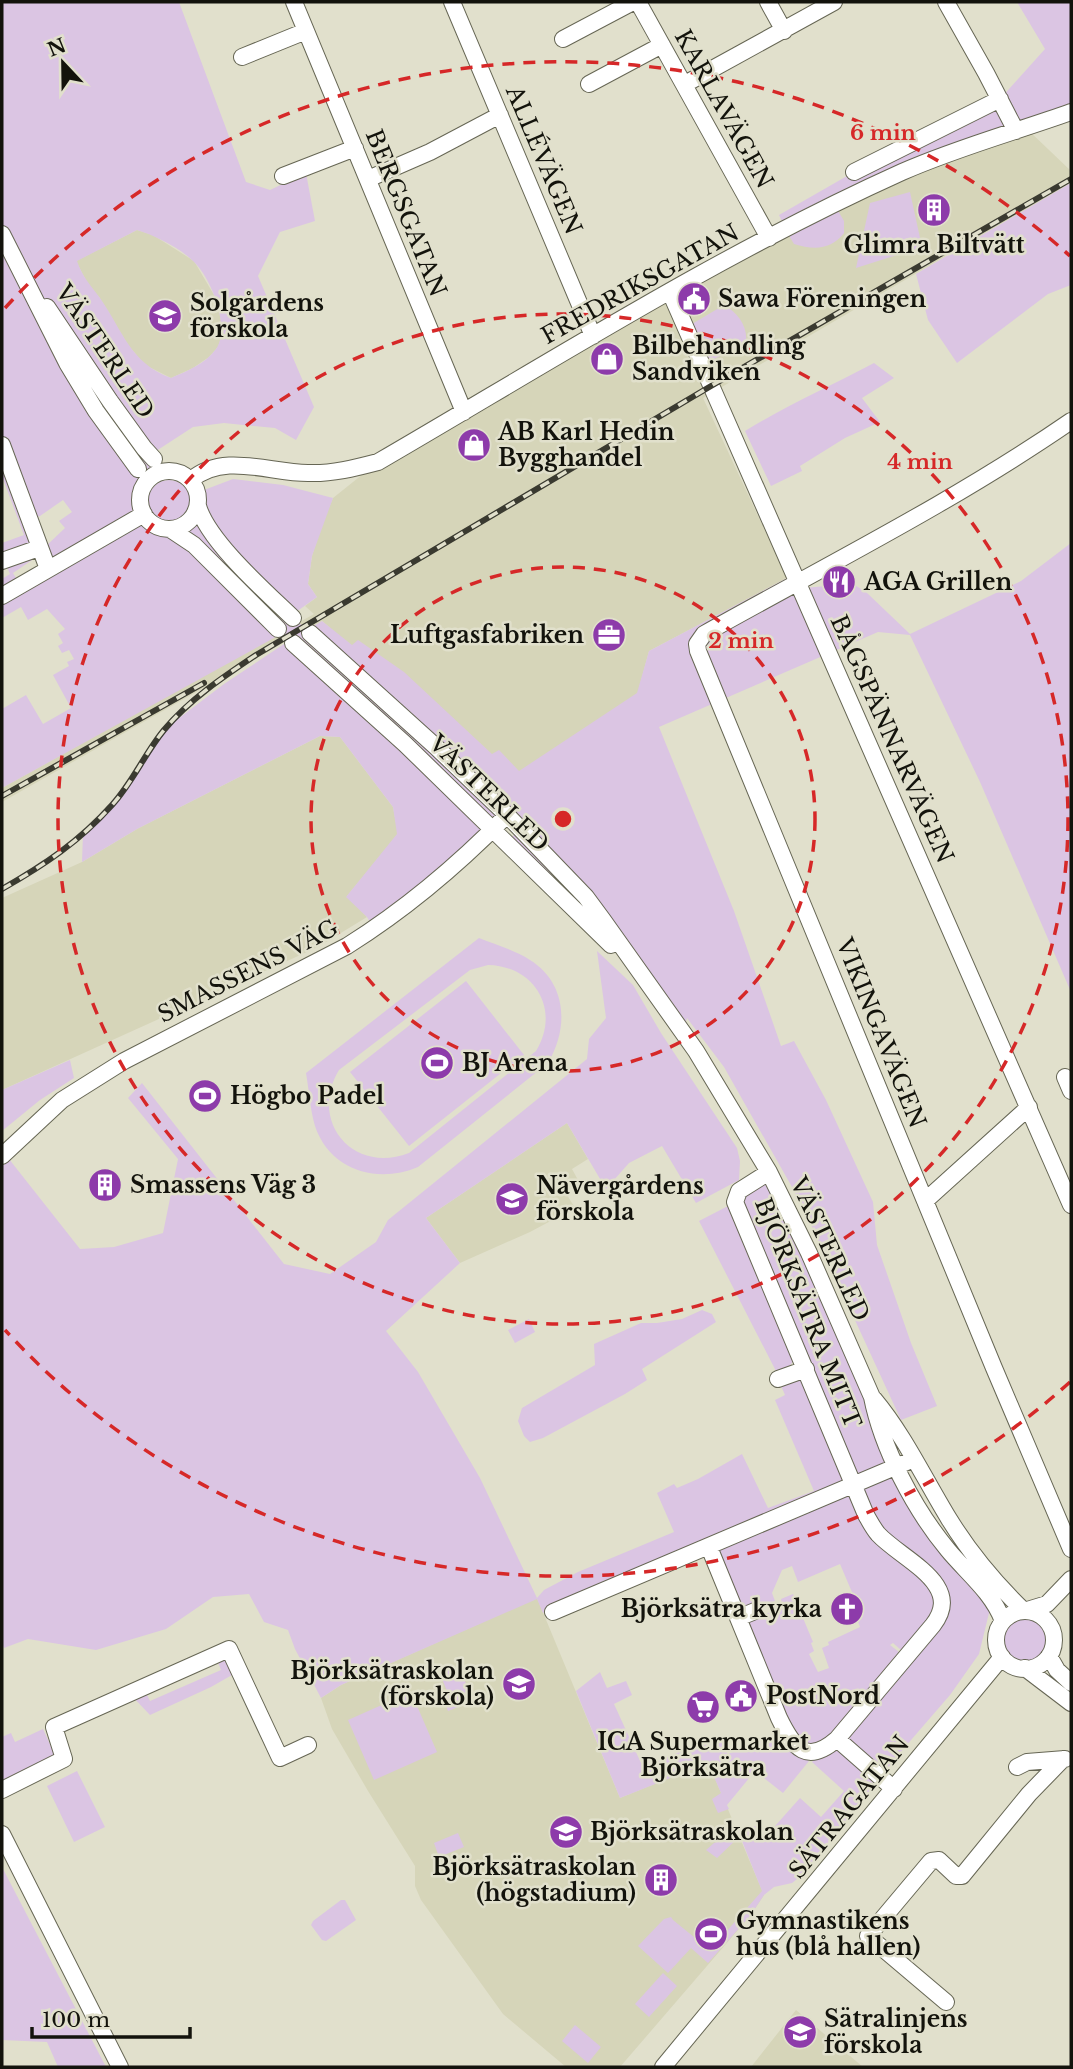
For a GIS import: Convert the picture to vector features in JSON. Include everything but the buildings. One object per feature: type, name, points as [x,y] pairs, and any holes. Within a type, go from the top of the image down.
[{"type":"street","name":"BERGSGATAN","points":[[294,2],[464,412]]},
{"type":"street","name":"ALLÉVÄGEN","points":[[452,2],[593,336]]},
{"type":"street","points":[[563,39],[636,2]]},
{"type":"street","name":"KARLAVÄGEN","points":[[636,2],[685,84],[769,238]]},
{"type":"street","points":[[768,2],[784,31]]},
{"type":"street","points":[[685,84],[834,2]]},
{"type":"street","points":[[946,2],[1016,131]]},
{"type":"street","points":[[242,57],[306,32]]},
{"type":"street","points":[[589,83],[662,45]]},
{"type":"street","points":[[854,172],[1000,99]]},
{"type":"street","name":"FREDRIKSGATAN","points":[[192,483],[200,473],[214,468],[243,466],[307,473],[347,470],[378,461],[670,292],[769,238],[904,171],[1071,112]]},
{"type":"street","points":[[368,179],[430,152],[500,115]]},
{"type":"street","points":[[283,176],[355,148]]},
{"type":"street","name":"VÄSTERLED","points":[[2,234],[67,363],[140,476]]},
{"type":"street","name":"VÄSTERLED","points":[[20,268],[144,449],[170,471]]},
{"type":"street","name":"BÅGSPÄNNARVÄGEN","points":[[670,292],[1071,1205]]},
{"type":"street","name":"VIKINGAVÄGEN","points":[[1071,421],[1006,464],[704,634],[697,644],[1071,1549]]},
{"type":"street","points":[[2,447],[48,569]]},
{"type":"street","points":[[278,629],[194,545],[170,529],[155,525],[143,509],[140,476],[152,477],[170,471],[179,473],[192,483],[205,525],[236,561],[293,618]]},
{"type":"street","points":[[170,529],[188,521],[198,506]]},
{"type":"street","points":[[2,596],[48,569],[74,549],[143,509]]},
{"type":"street","points":[[2,561],[38,548]]},
{"type":"street","name":"VÄSTERLED","points":[[310,633],[435,746],[586,897],[696,1051],[769,1172],[809,1253],[873,1397],[878,1426],[908,1489],[942,1543],[992,1598],[1003,1621]]},
{"type":"street","name":"VÄSTERLED","points":[[293,643],[405,744],[647,982]]},
{"type":"street","name":"SMASSENS VÄG","points":[[2,1156],[62,1100],[124,1061],[376,928],[452,868],[506,815]]},
{"type":"street","points":[[925,1201],[1029,1107]]},
{"type":"street","name":"BJÖRKSÄTRA MITT","points":[[709,1547],[789,1736],[803,1749],[814,1754],[837,1739],[940,1615],[943,1604],[935,1582],[872,1526],[736,1202],[740,1191],[769,1172]]},
{"type":"street","points":[[778,1379],[806,1369]]},
{"type":"street","name":"VÄSTERLED","points":[[873,1397],[892,1421],[971,1553],[986,1573],[1024,1611]]},
{"type":"street","points":[[553,1612],[914,1459]]},
{"type":"street","points":[[1024,1611],[1035,1613],[1049,1623],[1054,1639],[1049,1656],[1034,1667],[1025,1668],[1012,1665],[1000,1652],[998,1633],[1003,1621],[1010,1615],[1047,1604],[1071,1582]]},
{"type":"street","points":[[1049,1623],[1071,1582]]},
{"type":"street","points":[[738,1618],[755,1611]]},
{"type":"street","points":[[2,1790],[64,1759],[54,1727],[229,1649],[279,1758],[308,1745]]},
{"type":"street","name":"SÄTRAGATAN","points":[[663,2067],[894,1789],[1000,1652]]},
{"type":"street","points":[[1049,1656],[1056,1670],[1071,1683]]},
{"type":"street","points":[[1025,1668],[1071,1703]]},
{"type":"street","points":[[837,1739],[894,1789]]},
{"type":"street","points":[[1017,1767],[1027,1762],[1067,1759]]},
{"type":"street","points":[[946,2002],[868,1936],[931,1861],[939,1860],[957,1876],[962,1876],[1029,1794],[1067,1759]]},
{"type":"street","points":[[2,1834],[120,2067]]},
{"type":"shaded area","points":[[2,2],[179,2],[246,182],[270,190],[306,173],[315,221],[280,232],[258,276],[314,407],[296,440],[275,428],[224,423],[193,427],[150,455],[170,471],[157,474],[148,481],[142,492],[141,505],[73,549],[149,520],[161,527],[179,527],[194,514],[276,602],[307,630],[322,621],[352,645],[358,640],[404,672],[492,754],[499,750],[519,771],[637,693],[649,651],[787,578],[792,589],[827,586],[833,596],[853,584],[866,592],[910,634],[1021,581],[1071,543],[1071,992],[980,782],[910,635],[878,632],[659,727],[734,911],[781,1046],[794,1041],[826,1100],[873,1202],[877,1245],[911,1343],[937,1406],[901,1420],[801,1203],[724,1067],[687,1018],[683,1032],[647,982],[507,842],[520,829],[507,815],[374,929],[367,917],[346,897],[397,834],[393,807],[340,737],[320,736],[137,829],[82,862],[83,834],[114,803],[166,728],[224,684],[290,640],[283,633],[2,788],[2,709],[26,695],[43,724],[71,708],[53,675],[69,666],[67,662],[74,659],[69,650],[62,653],[58,646],[63,643],[58,634],[65,629],[47,609],[28,620],[21,607],[2,618],[2,579],[10,574],[4,560],[2,561],[2,543],[24,535],[2,476]],"holes":[[[137,230],[167,242],[193,261],[212,290],[220,316],[220,340],[216,349],[201,363],[171,378],[157,372],[137,355],[84,276],[77,261]],[[63,500],[72,512],[59,521],[65,528],[46,546],[28,520],[40,516]],[[41,554],[48,569],[23,590],[13,573]]]},
{"type":"shaded area","points":[[1017,2],[1071,2],[1071,112],[1016,131],[786,230],[779,215],[854,172],[1000,99],[1045,49]]},
{"type":"shaded area","points":[[1026,128],[1071,171],[1071,183],[703,398],[787,578],[649,651],[633,711],[541,811],[322,621],[2,802],[2,788],[314,614],[305,606],[317,597],[308,584],[312,556],[333,498],[378,462],[834,205]]},
{"type":"shaded area","points":[[1071,183],[1071,285],[1048,294],[957,363],[928,320],[916,274]]},
{"type":"shaded area","points":[[910,192],[922,247],[856,268],[870,203]]},
{"type":"shaded area","points":[[837,209],[844,221],[844,233],[839,239],[822,247],[794,244],[788,234]]},
{"type":"shaded area","name":"Solgårdens förskola","points":[[137,230],[153,235],[194,261],[217,300],[223,332],[218,347],[193,368],[171,378],[145,365],[128,345],[99,297],[88,285],[76,261]]},
{"type":"shaded area","points":[[724,305],[741,321],[746,343],[708,362],[692,324]]},
{"type":"shaded area","points":[[874,363],[894,378],[862,398],[880,422],[845,438],[800,466],[802,471],[771,486],[745,431]]},
{"type":"shaded area","points":[[233,479],[283,485],[333,498],[312,556],[308,584],[317,597],[296,612],[222,539],[209,522],[204,490]]},
{"type":"shaded area","points":[[169,480],[184,486],[190,501],[184,516],[169,522],[154,516],[148,501],[154,486]]},
{"type":"shaded area","points":[[320,736],[340,737],[393,807],[398,834],[347,896],[367,917],[318,947],[2,1090],[2,898],[82,862],[137,829]]},
{"type":"shaded area","points":[[479,938],[530,960],[551,981],[557,993],[561,1021],[555,1049],[548,1063],[418,1167],[403,1172],[387,1174],[357,1170],[332,1154],[315,1126],[306,1073]],"holes":[[[488,965],[505,967],[530,982],[539,993],[544,1006],[546,1020],[536,1051],[409,1153],[389,1158],[370,1156],[354,1150],[341,1139],[329,1108],[331,1089],[339,1070],[470,970]]]},
{"type":"shaded area","points":[[597,951],[633,985],[661,1033],[737,1148],[740,1161],[739,1180],[696,1203],[662,1146],[629,1163],[606,1189],[567,1123],[426,1218],[460,1263],[386,1331],[418,1372],[480,1478],[537,1598],[544,1590],[578,1572],[674,1532],[657,1493],[674,1484],[677,1488],[698,1479],[742,1454],[768,1508],[814,1491],[775,1400],[785,1395],[778,1379],[800,1371],[845,1482],[543,1613],[537,1599],[341,1685],[321,1698],[288,1630],[264,1622],[249,1594],[213,1597],[166,1629],[96,1650],[28,1639],[4,1648],[2,1167],[9,1159],[80,1249],[114,1247],[163,1233],[178,1159],[128,1098],[142,1083],[284,1264],[330,1274],[376,1242],[388,1220],[587,1059],[589,1039],[606,1018]]},
{"type":"shaded area","name":"BJ Arena","points":[[466,981],[524,1055],[409,1146],[350,1072]]},
{"type":"shaded area","points":[[70,1060],[74,1078],[40,1100],[2,1131],[2,1090]]},
{"type":"shaded area","name":"Nävergårdens förskola","points":[[567,1123],[588,1159],[572,1169],[578,1180],[564,1190],[575,1208],[530,1232],[460,1263],[426,1218]]},
{"type":"shaded area","points":[[769,1172],[908,1489],[998,1609],[989,1613],[979,1654],[950,1695],[801,1876],[792,1883],[774,1887],[764,1895],[750,1916],[708,1963],[691,1948],[668,1973],[638,1946],[664,1919],[671,1917],[710,1950],[762,1891],[740,1836],[717,1858],[706,1850],[714,1843],[739,1834],[738,1830],[756,1826],[767,1835],[800,1798],[821,1817],[844,1791],[812,1762],[946,1600],[884,1539],[735,1202]]},
{"type":"shaded area","points":[[728,1206],[794,1360],[788,1368],[777,1373],[699,1221]]},
{"type":"shaded area","points":[[702,1310],[712,1314],[716,1322],[642,1369],[647,1380],[543,1438],[530,1442],[524,1436],[518,1421],[522,1408],[595,1365],[594,1344],[641,1323],[682,1319]]},
{"type":"shaded area","points":[[529,1319],[535,1332],[515,1343],[508,1330]]},
{"type":"shaded area","points":[[850,1487],[865,1523],[933,1588],[937,1601],[929,1617],[901,1650],[893,1643],[890,1645],[899,1652],[815,1754],[794,1743],[709,1547]],"holes":[[[840,1564],[857,1604],[859,1603],[863,1613],[856,1616],[860,1627],[828,1642],[829,1645],[822,1648],[829,1668],[818,1672],[809,1654],[814,1651],[813,1642],[793,1594],[781,1599],[782,1606],[760,1617],[755,1611],[775,1601],[772,1593],[782,1570],[792,1566],[798,1582]]]},
{"type":"shaded area","name":"Björksätraskolan","points":[[537,1598],[620,1798],[708,1762],[764,1895],[750,1916],[620,2067],[566,2067],[503,2014],[421,1900],[415,1886],[415,1866],[332,1729],[321,1698],[341,1685]]},
{"type":"shaded area","points":[[1019,1612],[1031,1612],[1041,1616],[1049,1624],[1053,1640],[1049,1656],[1041,1664],[1031,1668],[1019,1668],[1009,1664],[1001,1656],[997,1646],[997,1634],[1001,1624],[1009,1616]]},
{"type":"shaded area","points":[[220,1653],[239,1671],[150,1715],[129,1693],[143,1687],[150,1701],[221,1670],[215,1655]]},
{"type":"shaded area","points":[[459,1666],[473,1701],[448,1711],[441,1694],[447,1691],[440,1674]]},
{"type":"shaded area","points":[[600,1672],[607,1688],[626,1681],[632,1695],[614,1704],[641,1763],[649,1760],[651,1764],[719,1735],[728,1754],[775,1733],[809,1761],[783,1793],[755,1771],[727,1805],[729,1809],[718,1813],[712,1799],[721,1793],[708,1763],[620,1798],[576,1691]]},
{"type":"shaded area","points":[[411,1692],[437,1752],[374,1780],[348,1720]]},
{"type":"shaded area","points":[[43,1729],[53,1751],[64,1759],[2,1787],[2,1737],[11,1733],[15,1742]]},
{"type":"shaded area","points":[[77,1771],[105,1827],[74,1842],[47,1786]]},
{"type":"shaded area","points":[[458,1833],[464,1847],[439,1857],[434,1843]]},
{"type":"shaded area","points":[[2,1867],[106,2067],[58,2067],[47,2042],[2,2040]]},
{"type":"shaded area","points":[[341,1900],[345,1900],[356,1920],[326,1941],[322,1940],[311,1925]]},
{"type":"shaded area","points":[[663,1973],[677,1986],[649,2017],[635,2004]]},
{"type":"shaded area","name":"Sätralinjens förskola","points":[[796,2010],[863,2067],[751,2067]]},
{"type":"shaded area","points":[[575,2025],[601,2047],[588,2063],[562,2041]]},
{"type":"railway","points":[[2,889],[74,842],[119,796],[157,739],[174,719],[207,689],[256,655],[711,386],[1071,179]]},
{"type":"railway","points":[[2,796],[204,683]]},
{"type":"place","name":"Glimra Biltvätt","points":[[934,210]]},
{"type":"place","name":"Sawa Föreningen","points":[[694,299]]},
{"type":"place","name":"Solgårdens förskola","points":[[165,316]]},
{"type":"place","name":"Bilbehandling Sandviken","points":[[607,359]]},
{"type":"place","name":"AB Karl Hedin Bygghandel","points":[[474,445]]},
{"type":"place","name":"AGA Grillen","points":[[839,582]]},
{"type":"place","name":"Luftgasfabriken","points":[[609,635]]},
{"type":"place","name":"BJ Arena","points":[[437,1063]]},
{"type":"place","name":"Högbo Padel","points":[[205,1096]]},
{"type":"place","name":"Smassens Väg 3","points":[[105,1185]]},
{"type":"place","name":"Nävergårdens förskola","points":[[512,1199]]},
{"type":"place","name":"Björksätra kyrka","points":[[847,1609]]},
{"type":"place","name":"Björksätraskolan (förskola)","points":[[519,1684]]},
{"type":"place","name":"PostNord","points":[[741,1696]]},
{"type":"place","name":"ICA Supermarket Björksätra","points":[[703,1707]]},
{"type":"place","name":"Björksätraskolan","points":[[566,1832]]},
{"type":"place","name":"Björksätraskolan (högstadium)","points":[[661,1880]]},
{"type":"place","name":"Gymnastikens hus (blå hallen)","points":[[711,1934]]},
{"type":"place","name":"Sätralinjens förskola","points":[[800,2032]]}]
